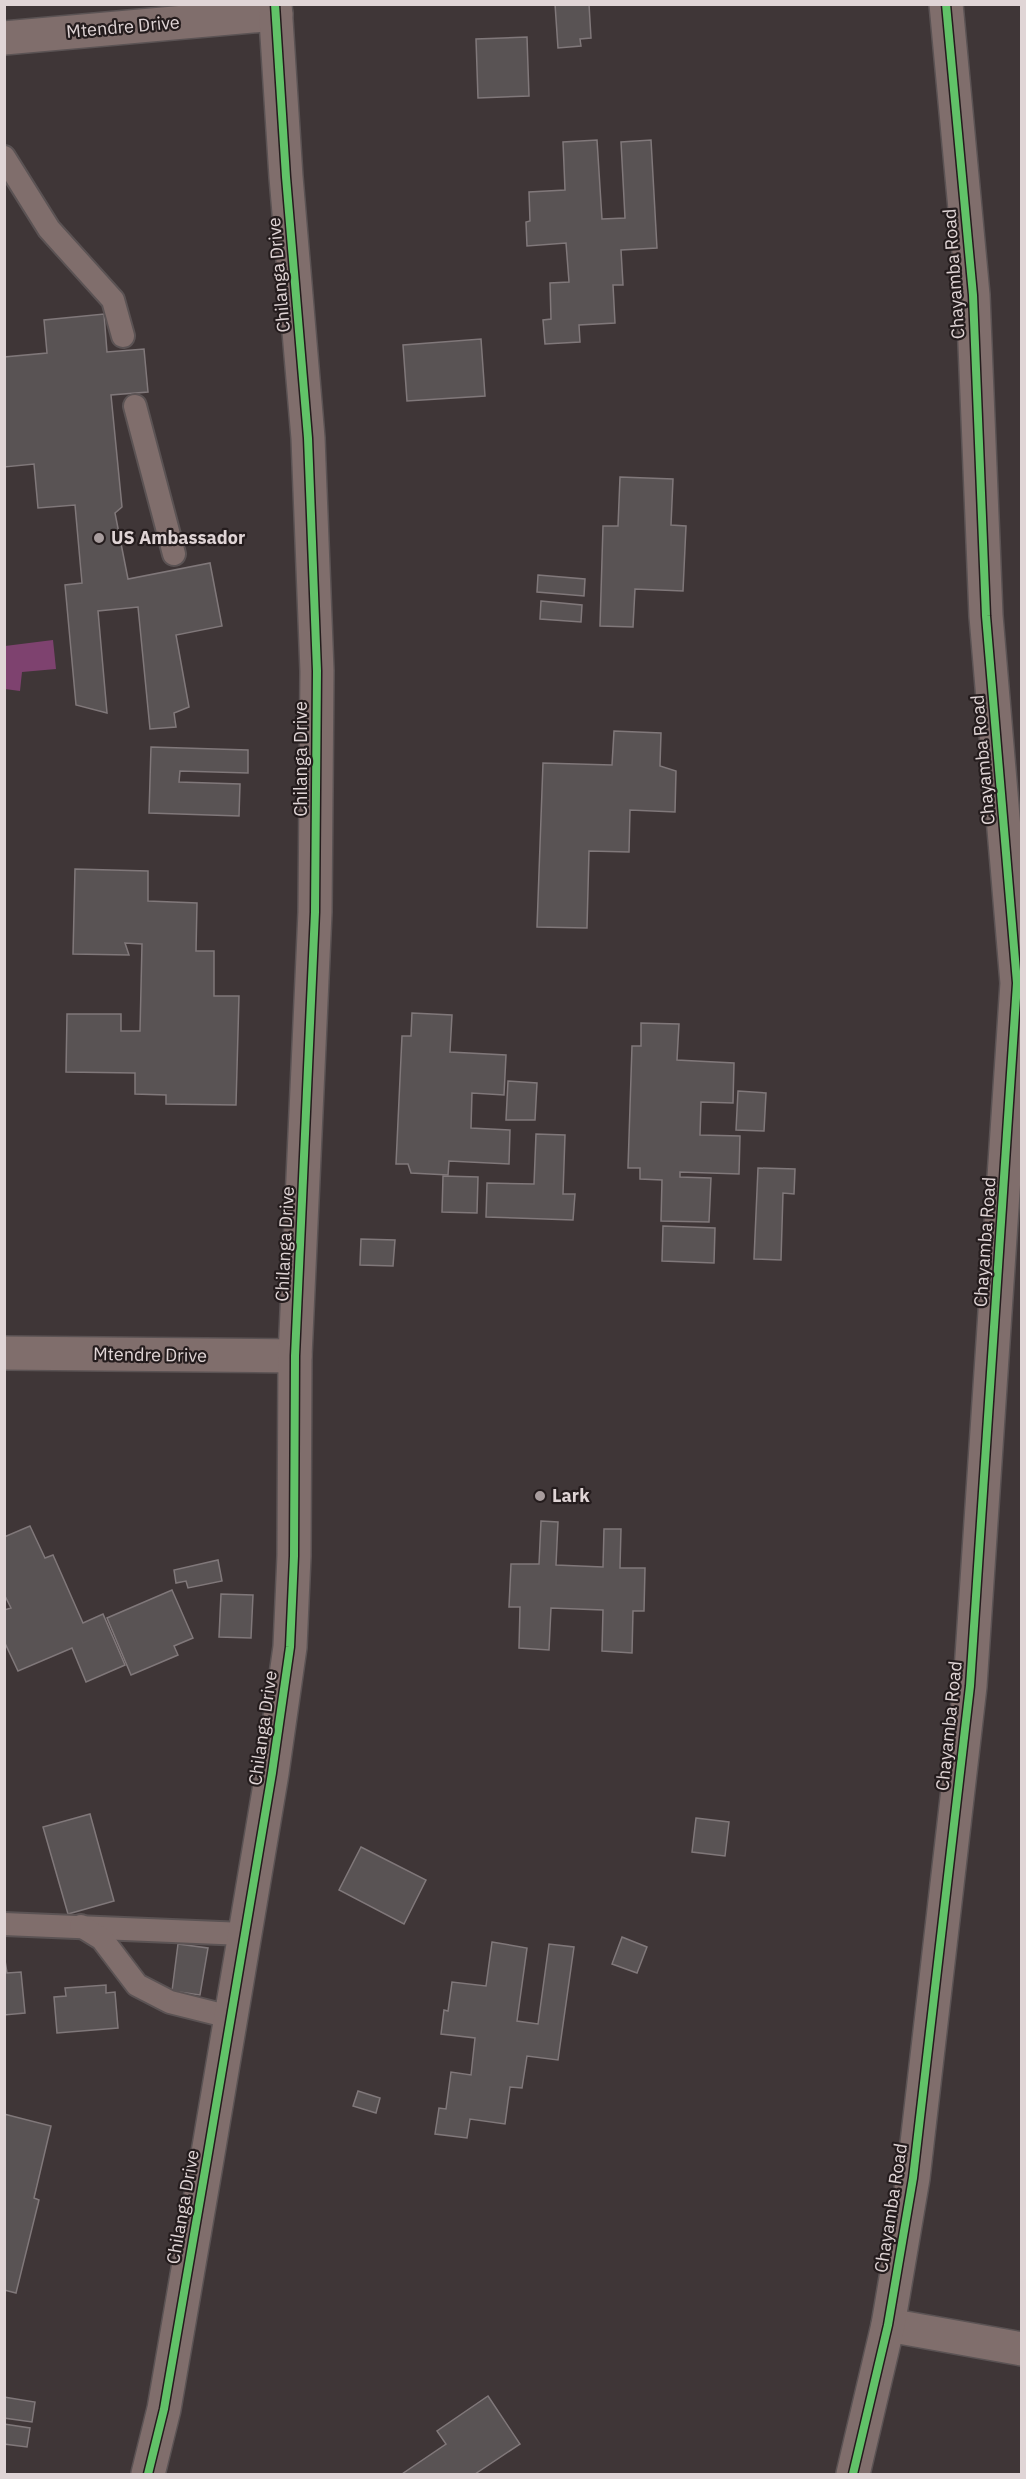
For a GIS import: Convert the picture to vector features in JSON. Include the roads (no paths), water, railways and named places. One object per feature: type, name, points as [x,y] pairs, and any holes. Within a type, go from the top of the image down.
[{"type":"street","name":"Chayamba Road","points":[[853,2475],[888,2325],[913,2178],[970,1686],[1017,983],[986,616],[973,295],[946,4]]},
{"type":"street","name":"Mtendre Drive","points":[[4,38],[276,9]]},
{"type":"street","name":"Chilanga Drive","points":[[148,2475],[164,2409],[272,1773],[290,1647],[294,1556],[296,1356],[315,912],[317,671],[308,438],[286,177],[276,9]]},
{"type":"street","name":"Mtendre Drive","points":[[4,1353],[296,1356]]},
{"type":"street","points":[[888,2325],[1022,2349]]},
{"type":"lane","points":[[4,157],[49,229],[113,300],[123,336]]},
{"type":"lane","points":[[135,406],[174,554]]},
{"type":"lane","points":[[4,1924],[244,1934]]},
{"type":"lane","points":[[81,1926],[102,1939],[137,1985],[170,2002],[230,2017]]},
{"type":"place","name":"US Ambassador","points":[[99,538]]},
{"type":"place","name":"Lark","points":[[540,1496]]}]
